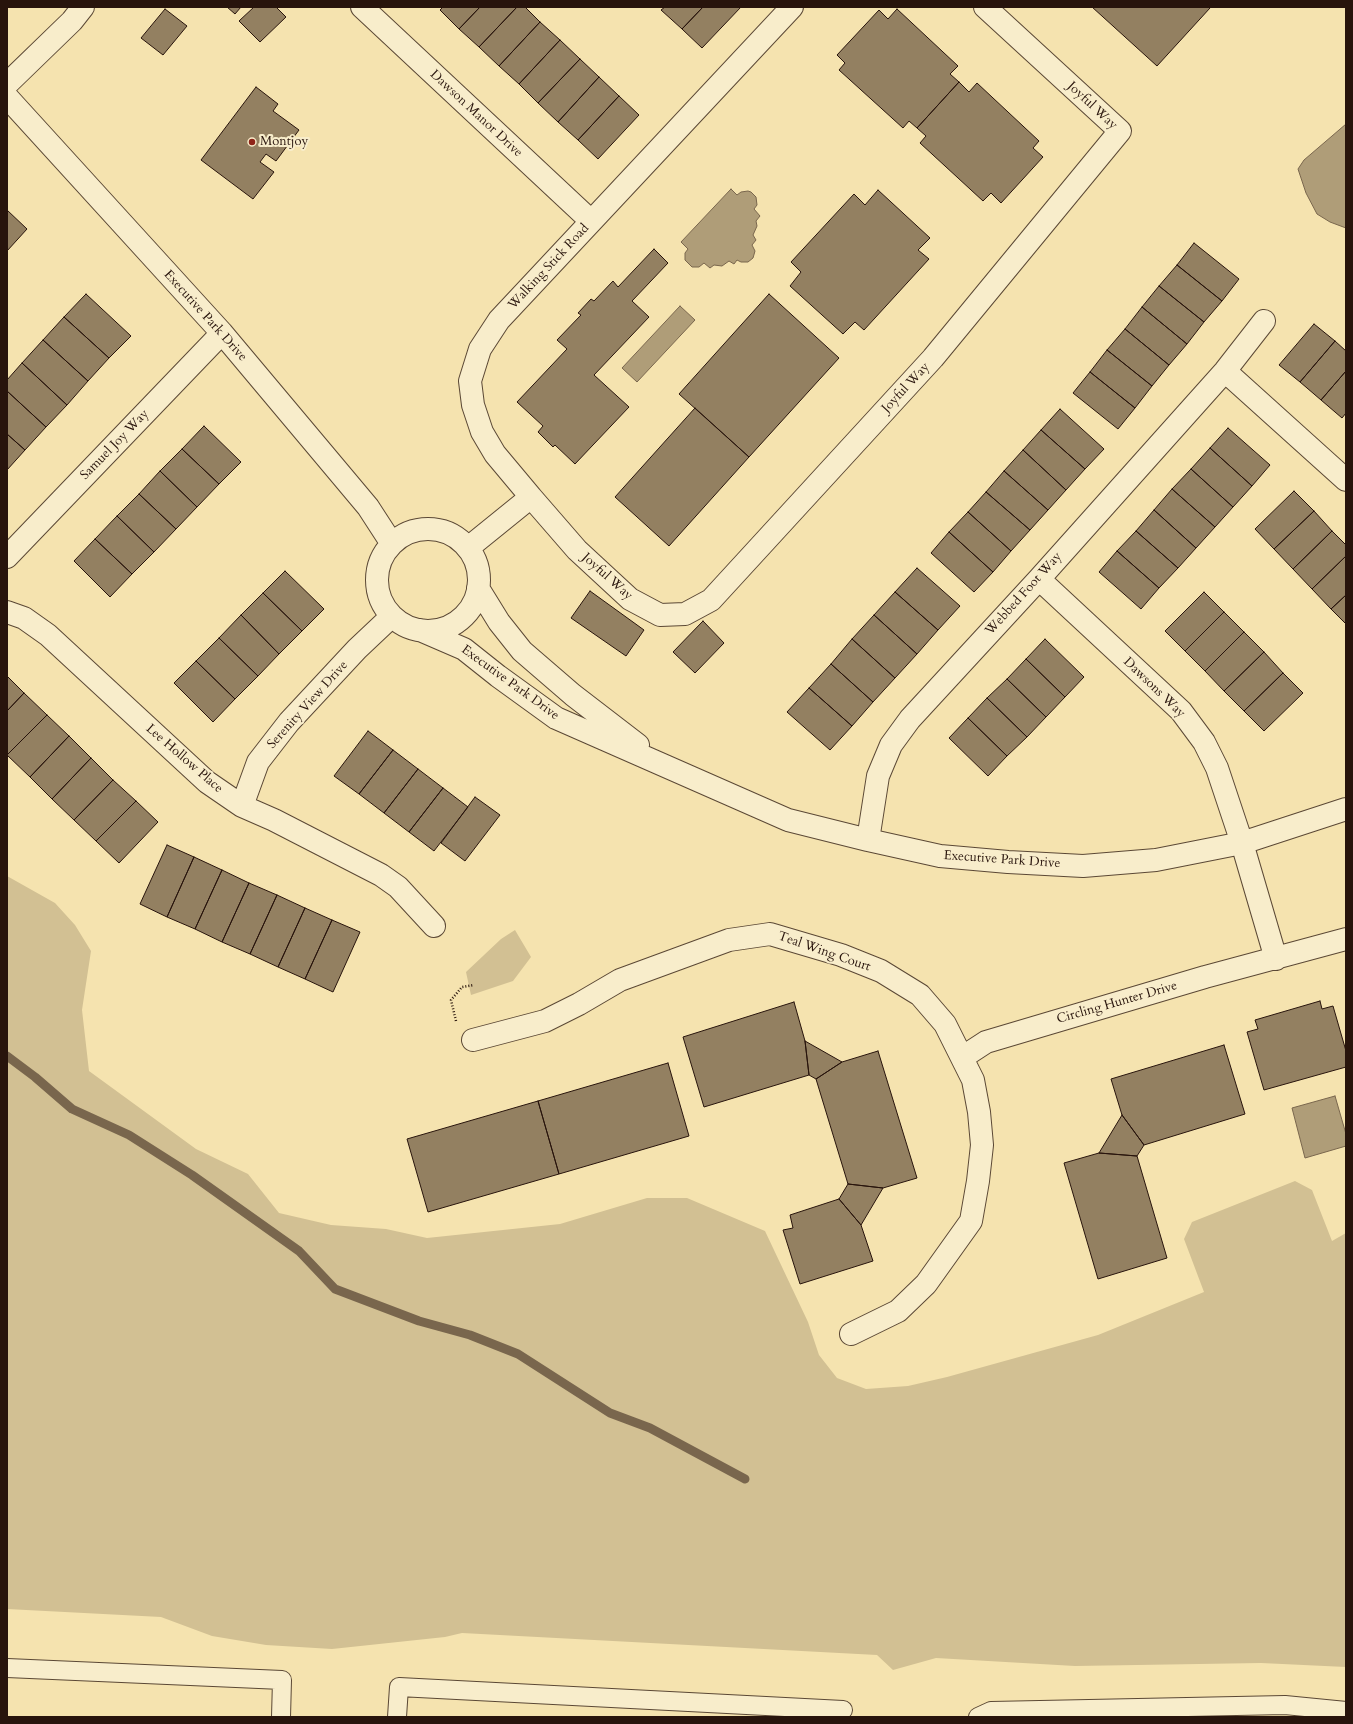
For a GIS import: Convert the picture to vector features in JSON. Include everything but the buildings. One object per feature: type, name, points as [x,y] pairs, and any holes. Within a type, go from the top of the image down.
[{"type":"street","points":[[7,84],[72,21],[83,7]]},
{"type":"street","name":"Dawson Manor Drive","points":[[362,7],[591,221]]},
{"type":"street","name":"Walking Stick Road","points":[[531,497],[495,454],[482,432],[473,405],[470,381],[480,349],[499,320],[792,7]]},
{"type":"street","name":"Joyful Way","points":[[531,497],[577,550],[630,599],[660,615],[685,614],[711,600],[934,358],[1120,131],[985,7]]},
{"type":"street","name":"Executive Park Drive","points":[[7,97],[222,333],[368,507],[392,544]]},
{"type":"street","name":"Webbed Foot Way","points":[[868,840],[878,776],[891,745],[910,719],[1039,579],[1225,371],[1264,321]]},
{"type":"street","name":"Samuel Joy Way","points":[[7,557],[222,333]]},
{"type":"street","points":[[1225,371],[1346,480]]},
{"type":"street","points":[[468,548],[531,497]]},
{"type":"street","points":[[431,529],[445,532],[458,538],[468,548],[476,560],[479,574],[478,588],[474,604],[464,616],[451,626],[436,630],[420,630],[405,625],[392,616],[381,600],[377,580],[381,561],[392,544],[403,536],[416,530],[431,529]]},
{"type":"street","name":"Dawsons Way","points":[[1039,579],[1181,711],[1204,742],[1217,768],[1242,843]]},
{"type":"street","name":"Executive Park Drive","points":[[478,588],[499,622],[522,651],[573,695],[666,766]]},
{"type":"street","name":"Lee Hollow Place","points":[[7,612],[24,618],[48,635],[207,782],[242,806],[274,820],[381,875],[398,887],[434,926]]},
{"type":"street","name":"Serenity View Drive","points":[[242,806],[258,762],[289,722],[357,649],[392,616]]},
{"type":"street","name":"Executive Park Drive","points":[[420,630],[464,648],[498,676],[556,718],[788,820],[940,856],[1008,862],[1083,866],[1156,860],[1242,843],[1346,810]]},
{"type":"street","points":[[1242,843],[1276,959]]},
{"type":"street","name":"Teal Wing Court","points":[[473,1040],[545,1021],[579,1004],[620,980],[729,940],[770,934],[841,955],[881,971],[920,995],[945,1024],[963,1057],[973,1080],[979,1112],[982,1145],[971,1221],[926,1284],[898,1311],[851,1334]]},
{"type":"street","name":"Circling Hunter Drive","points":[[963,1057],[986,1042],[1205,978],[1346,939]]},
{"type":"lane","points":[[7,1668],[282,1680],[280,1717]]},
{"type":"lane","points":[[397,1717],[399,1687],[843,1710]]},
{"type":"lane","points":[[978,1717],[991,1711],[1285,1705],[1346,1711]]},
{"type":"path","points":[[473,1040],[465,1026],[457,1023],[451,1000],[462,987],[474,985]]},
{"type":"shaded area","points":[[1346,124],[1346,228],[1330,222],[1317,214],[1306,193],[1298,169],[1304,160]]},
{"type":"shaded area","points":[[731,189],[737,195],[741,192],[748,191],[756,197],[757,205],[754,209],[760,216],[756,221],[757,226],[753,235],[756,240],[752,245],[755,251],[753,258],[748,262],[741,262],[737,260],[734,264],[729,261],[722,266],[714,265],[710,268],[704,263],[699,267],[692,267],[685,260],[685,253],[688,249],[681,242]]},
{"type":"shaded area","points":[[680,306],[695,320],[637,382],[622,368]]},
{"type":"shaded area","points":[[7,876],[55,903],[75,925],[91,951],[82,1010],[89,1071],[196,1149],[248,1174],[279,1213],[331,1225],[386,1229],[427,1238],[560,1224],[647,1198],[687,1198],[765,1231],[808,1322],[819,1355],[837,1378],[866,1389],[908,1386],[947,1377],[1098,1335],[1204,1292],[1184,1239],[1192,1222],[1295,1181],[1312,1190],[1332,1241],[1346,1233],[1346,1667],[1261,1663],[1075,1666],[936,1658],[893,1670],[877,1655],[462,1633],[445,1637],[332,1649],[266,1645],[212,1636],[161,1617],[7,1609]]},
{"type":"shaded area","points":[[515,930],[531,957],[513,981],[471,995],[466,972],[501,939]]},
{"type":"shaded area","points":[[1335,1096],[1346,1134],[1346,1146],[1305,1158],[1292,1108]]},
{"type":"waterway","points":[[7,1056],[35,1077],[72,1109],[129,1135],[192,1175],[299,1251],[335,1289],[419,1321],[470,1335],[518,1354],[610,1413],[650,1428],[745,1479]]},
{"type":"place","name":"Montjoy","points":[[252,142]]}]
